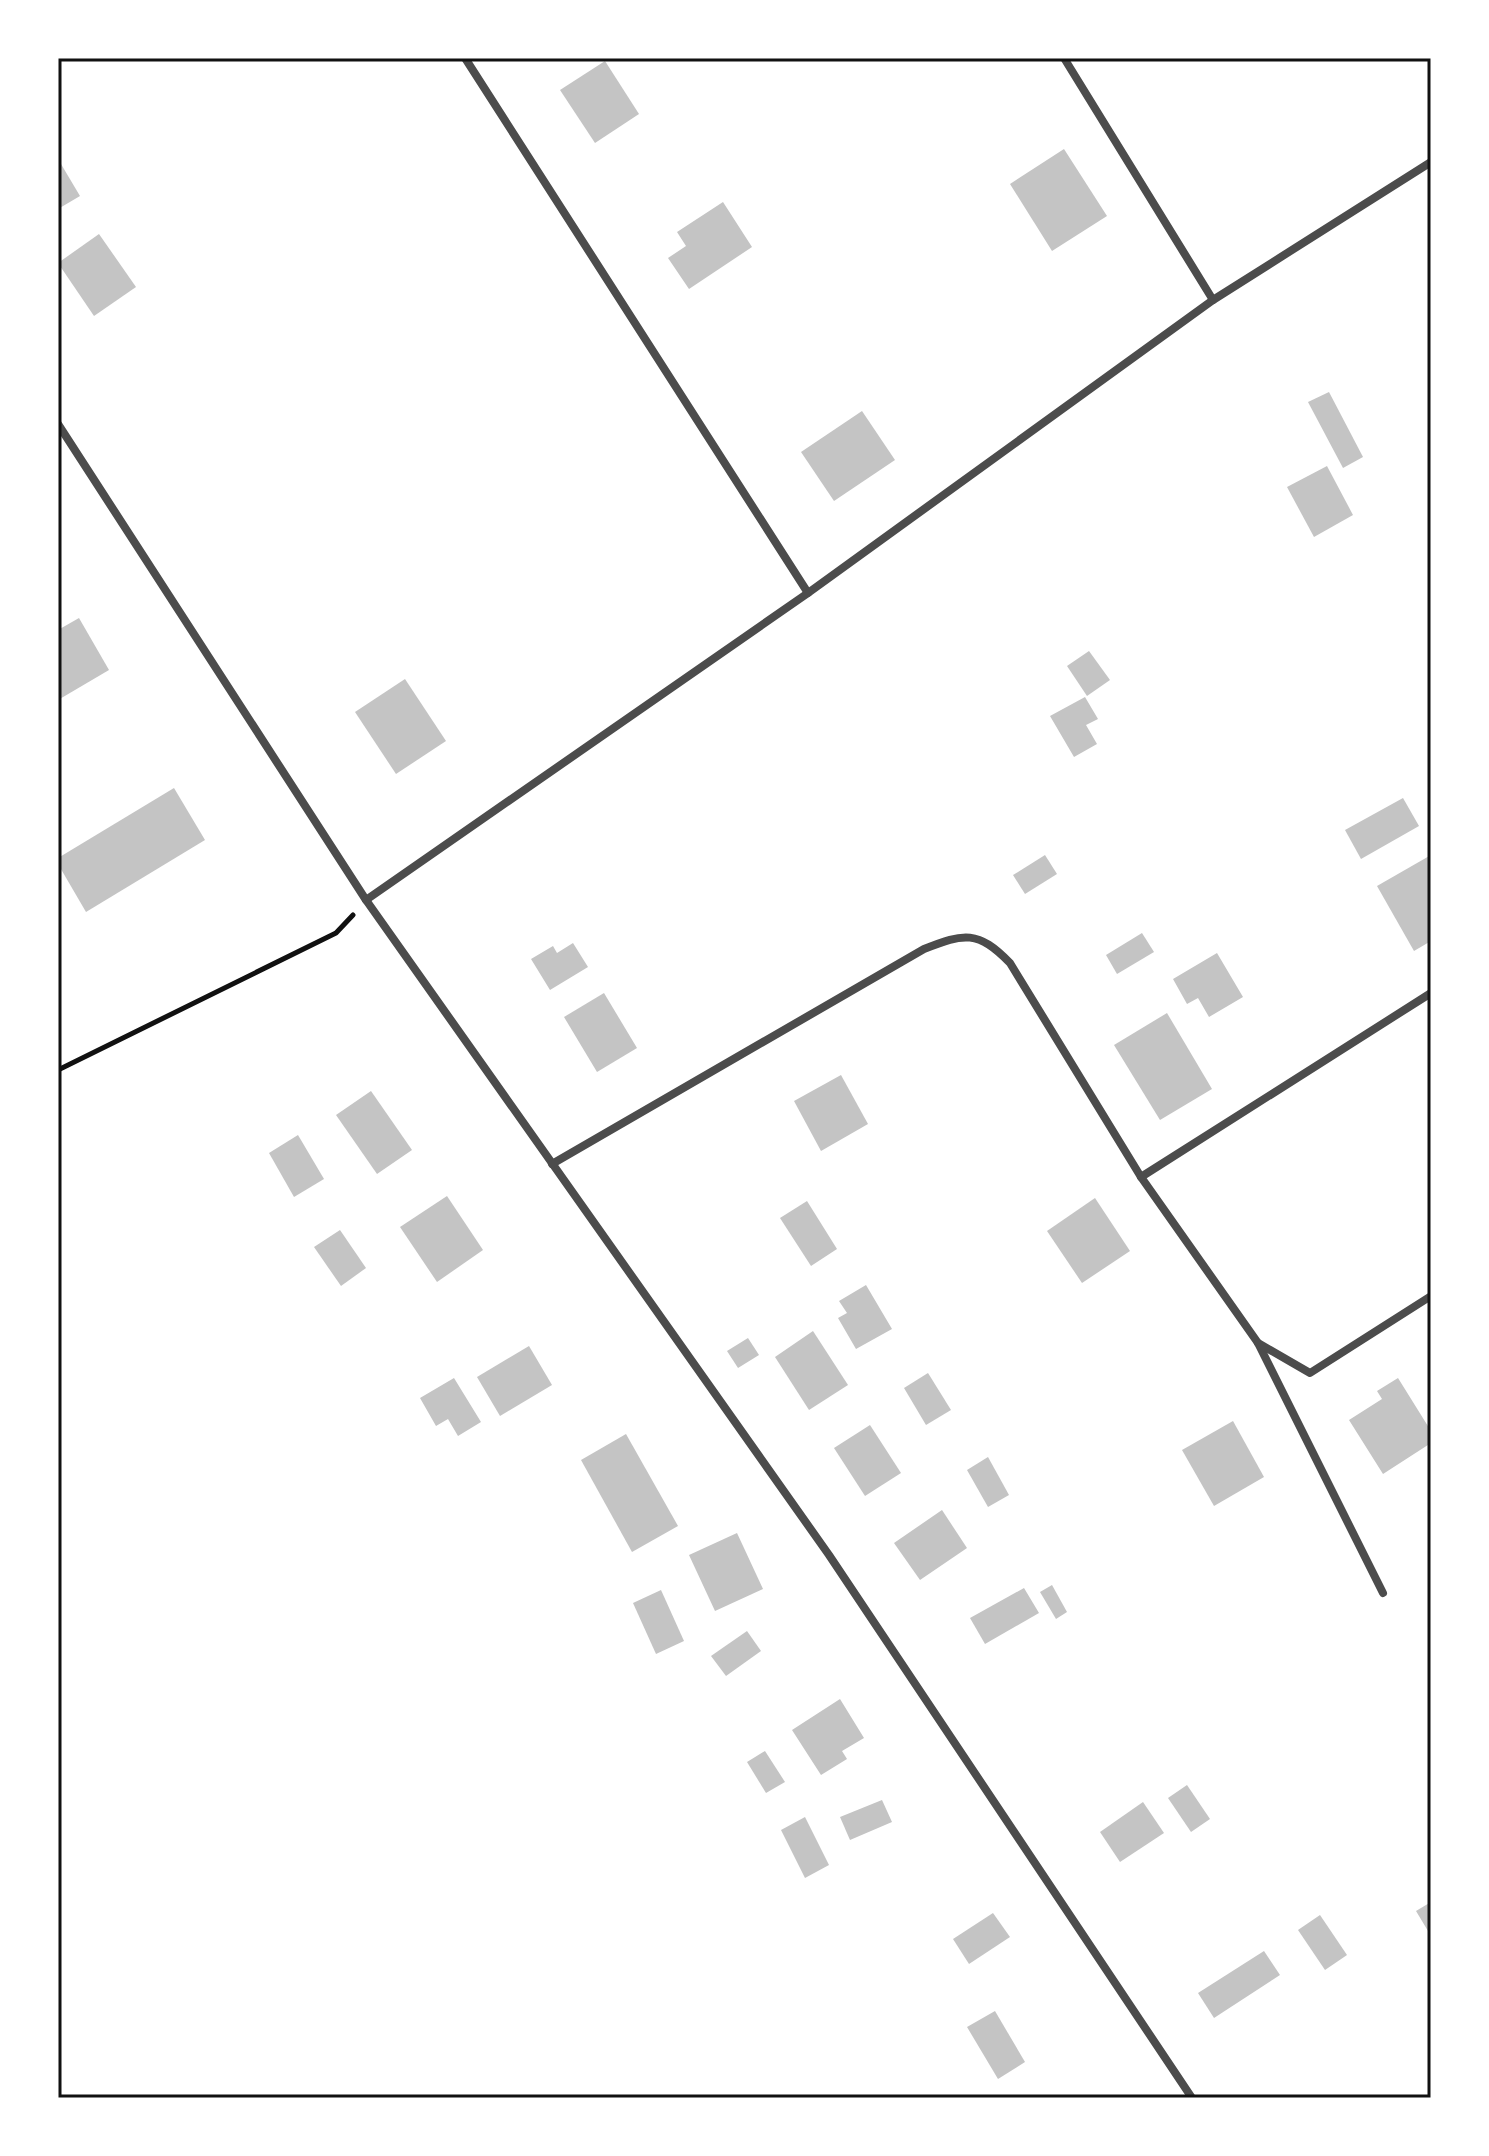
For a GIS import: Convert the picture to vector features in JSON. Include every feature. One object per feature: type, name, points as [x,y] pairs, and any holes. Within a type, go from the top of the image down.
[{"type":"street","points":[[465,58],[808,593]]},
{"type":"street","points":[[1064,58],[1213,300]]},
{"type":"street","points":[[366,900],[808,593],[1213,300],[1431,162]]},
{"type":"street","points":[[58,424],[366,900],[829,1555],[1192,2098]]},
{"type":"street","points":[[552,1164],[924,949],[958,935],[986,943],[1010,963],[1141,1177],[1258,1343],[1383,1593]]},
{"type":"street","points":[[1141,1177],[1431,993]]},
{"type":"street","points":[[1258,1343],[1310,1373],[1431,1296]]},
{"type":"path","points":[[58,1070],[336,933],[366,900]]},
{"type":"building","points":[[605,61],[639,114],[595,143],[560,90]]},
{"type":"building","points":[[1064,149],[1107,216],[1052,251],[1010,184]]},
{"type":"building","points":[[58,159],[80,196],[58,209]]},
{"type":"building","points":[[723,202],[752,247],[689,289],[668,258],[686,246],[677,232]]},
{"type":"building","points":[[99,234],[136,287],[94,316],[58,263]]},
{"type":"building","points":[[1329,392],[1363,457],[1343,468],[1308,402]]},
{"type":"building","points":[[862,411],[895,460],[834,501],[801,452]]},
{"type":"building","points":[[1327,466],[1353,515],[1314,537],[1287,487]]},
{"type":"building","points":[[79,618],[109,670],[58,700],[58,630]]},
{"type":"building","points":[[1089,651],[1110,680],[1087,696],[1067,666]]},
{"type":"building","points":[[405,679],[446,741],[396,774],[355,712]]},
{"type":"building","points":[[1085,697],[1098,719],[1086,725],[1097,744],[1074,757],[1050,716]]},
{"type":"building","points":[[174,788],[205,840],[86,912],[58,864],[58,858]]},
{"type":"building","points":[[1403,798],[1419,826],[1361,859],[1345,830]]},
{"type":"building","points":[[1045,855],[1057,874],[1025,894],[1013,875]]},
{"type":"building","points":[[1431,855],[1431,941],[1414,951],[1377,886]]},
{"type":"building","points":[[1142,933],[1154,952],[1117,974],[1106,955]]},
{"type":"building","points":[[573,943],[588,967],[550,990],[531,959],[553,946],[557,953]]},
{"type":"building","points":[[1217,953],[1243,997],[1209,1017],[1198,998],[1187,1004],[1173,979]]},
{"type":"building","points":[[604,993],[637,1048],[597,1072],[564,1017]]},
{"type":"building","points":[[1167,1013],[1212,1089],[1160,1120],[1114,1045]]},
{"type":"building","points":[[841,1075],[868,1124],[821,1151],[794,1101]]},
{"type":"building","points":[[371,1091],[412,1150],[377,1174],[336,1115]]},
{"type":"building","points":[[298,1135],[324,1179],[294,1197],[269,1153]]},
{"type":"building","points":[[447,1196],[483,1250],[437,1282],[400,1227]]},
{"type":"building","points":[[1095,1198],[1130,1251],[1082,1283],[1047,1231]]},
{"type":"building","points":[[807,1201],[837,1249],[811,1266],[780,1218]]},
{"type":"building","points":[[340,1230],[366,1268],[341,1286],[314,1247]]},
{"type":"building","points":[[866,1285],[892,1329],[856,1349],[838,1318],[847,1313],[839,1301]]},
{"type":"building","points":[[813,1331],[848,1385],[809,1410],[775,1357]]},
{"type":"building","points":[[748,1338],[759,1355],[738,1368],[727,1351]]},
{"type":"building","points":[[529,1346],[552,1385],[500,1416],[477,1377]]},
{"type":"building","points":[[928,1373],[951,1410],[926,1425],[904,1388]]},
{"type":"building","points":[[454,1378],[481,1422],[458,1436],[448,1419],[436,1426],[420,1398]]},
{"type":"building","points":[[1398,1378],[1431,1431],[1431,1443],[1383,1474],[1349,1420],[1382,1399],[1377,1391]]},
{"type":"building","points":[[1233,1421],[1264,1477],[1214,1506],[1182,1450]]},
{"type":"building","points":[[870,1425],[901,1473],[865,1496],[834,1448]]},
{"type":"building","points":[[626,1434],[678,1526],[632,1552],[581,1460]]},
{"type":"building","points":[[988,1457],[1009,1495],[988,1507],[967,1470]]},
{"type":"building","points":[[942,1510],[967,1548],[920,1580],[894,1543]]},
{"type":"building","points":[[737,1533],[763,1589],[715,1611],[689,1555]]},
{"type":"building","points":[[1052,1585],[1067,1612],[1056,1619],[1040,1592]]},
{"type":"building","points":[[1024,1588],[1039,1613],[985,1644],[970,1618]]},
{"type":"building","points":[[661,1590],[684,1641],[656,1654],[633,1603]]},
{"type":"building","points":[[747,1631],[761,1651],[726,1676],[711,1656]]},
{"type":"building","points":[[840,1699],[864,1738],[842,1751],[847,1759],[821,1775],[792,1730]]},
{"type":"building","points":[[765,1751],[785,1782],[766,1793],[747,1762]]},
{"type":"building","points":[[1187,1785],[1210,1819],[1191,1832],[1168,1798]]},
{"type":"building","points":[[882,1800],[892,1822],[850,1840],[840,1817]]},
{"type":"building","points":[[1143,1802],[1164,1833],[1120,1862],[1100,1832]]},
{"type":"building","points":[[805,1817],[829,1865],[805,1878],[781,1830]]},
{"type":"building","points":[[1431,1902],[1431,1936],[1416,1911]]},
{"type":"building","points":[[993,1913],[1010,1937],[969,1964],[953,1939]]},
{"type":"building","points":[[1320,1915],[1347,1955],[1325,1970],[1298,1930]]},
{"type":"building","points":[[1264,1951],[1280,1975],[1214,2018],[1198,1993]]},
{"type":"building","points":[[995,2011],[1025,2062],[998,2079],[967,2027]]}]
